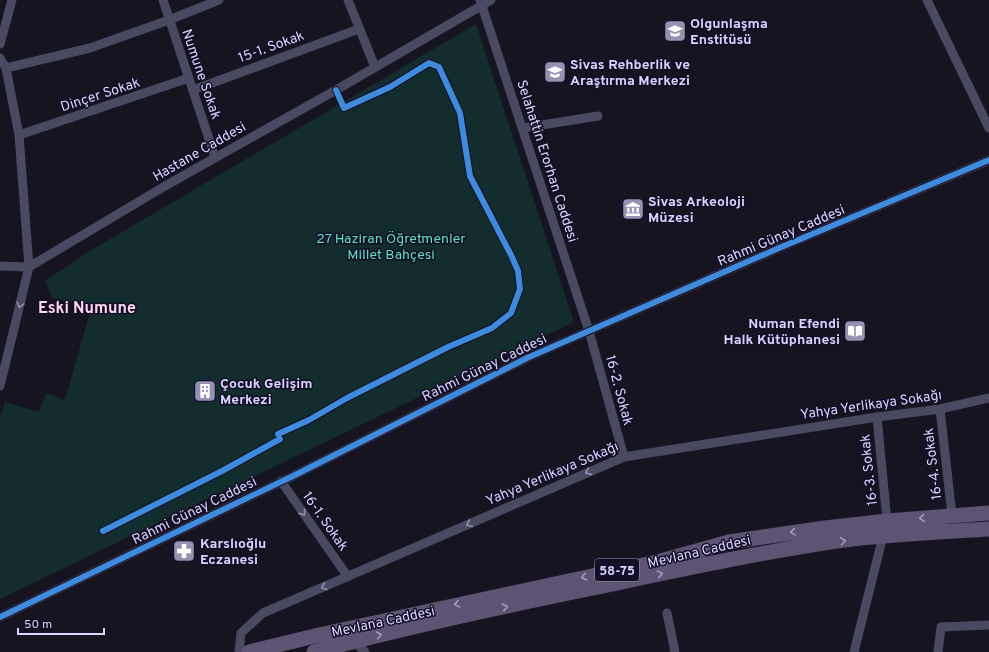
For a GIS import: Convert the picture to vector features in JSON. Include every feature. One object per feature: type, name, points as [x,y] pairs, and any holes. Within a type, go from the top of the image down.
[{"type":"main road","name":"Mevlana Caddesi","points":[[249,652],[319,635],[657,562],[728,542],[887,521],[989,513]]},
{"type":"main road","name":"Mevlana Caddesi","points":[[314,652],[354,641],[525,602],[802,547],[883,536],[989,529]]},
{"type":"street","points":[[0,44],[12,0]]},
{"type":"street","name":"Numune Sokak","points":[[163,0],[215,157]]},
{"type":"street","points":[[6,68],[90,48],[169,20],[219,0]]},
{"type":"street","points":[[348,0],[375,67]]},
{"type":"street","name":"Hastane Caddesi","points":[[29,267],[215,157],[375,67],[482,3],[491,0]]},
{"type":"street","points":[[927,0],[989,128]]},
{"type":"street","name":"Selahattin Erorhan Caddesi","points":[[482,3],[589,331]]},
{"type":"street","name":"15-1. Sokak","points":[[193,90],[359,29]]},
{"type":"street","points":[[0,58],[6,68],[19,135],[29,267],[0,384]]},
{"type":"street","name":"Dinçer Sokak","points":[[19,135],[189,78]]},
{"type":"street","points":[[523,128],[598,116]]},
{"type":"street","name":"Rahmi Günay Caddesi","points":[[0,617],[281,481],[527,358],[779,248],[989,160]]},
{"type":"street","points":[[0,266],[29,267]]},
{"type":"street","name":"16-2. Sokak","points":[[589,331],[624,456]]},
{"type":"street","name":"Yahya Yerlikaya Sokağı","points":[[238,652],[240,633],[263,613],[624,456],[877,416],[940,409],[989,398]]},
{"type":"street","name":"16-4. Sokak","points":[[940,409],[952,515]]},
{"type":"street","name":"16-3. Sokak","points":[[877,416],[887,521]]},
{"type":"street","name":"16-1. Sokak","points":[[281,481],[348,577]]},
{"type":"street","points":[[854,652],[883,536]]},
{"type":"street","points":[[667,613],[675,652]]},
{"type":"street","points":[[938,652],[941,627],[989,625]]},
{"type":"street","points":[[354,641],[365,652]]},
{"type":"green space","name":"27 Haziran Öğretmenler Millet Bahçesi","points":[[476,24],[574,322],[0,599],[0,419],[5,402],[39,412],[46,393],[65,400],[92,305],[52,298],[45,281],[88,252]]},
{"type":"cycle path","points":[[278,434],[309,420],[347,398],[448,347],[492,328],[511,313],[520,289],[518,271],[512,257],[470,176],[460,113],[439,67],[429,63],[390,87],[344,108],[336,90]]},
{"type":"cycle path","points":[[0,617],[295,475],[527,358],[779,248],[989,160]]},
{"type":"cycle path","points":[[103,531],[222,471],[280,439]]},
{"type":"place","name":"Olgunlaşma Enstitüsü","points":[[675,31]]},
{"type":"place","name":"Sivas Rehberlik ve Araştırma Merkezi","points":[[555,72]]},
{"type":"place","name":"Sivas Arkeoloji Müzesi","points":[[633,209]]},
{"type":"place","name":"Numan Efendi Halk Kütüphanesi","points":[[855,331]]},
{"type":"place","name":"Çocuk Gelişim Merkezi","points":[[205,391]]},
{"type":"place","name":"Karslıoğlu Eczanesi","points":[[184,551]]},
{"type":"district","name":"Eski Numune","points":[[87,307]]}]
